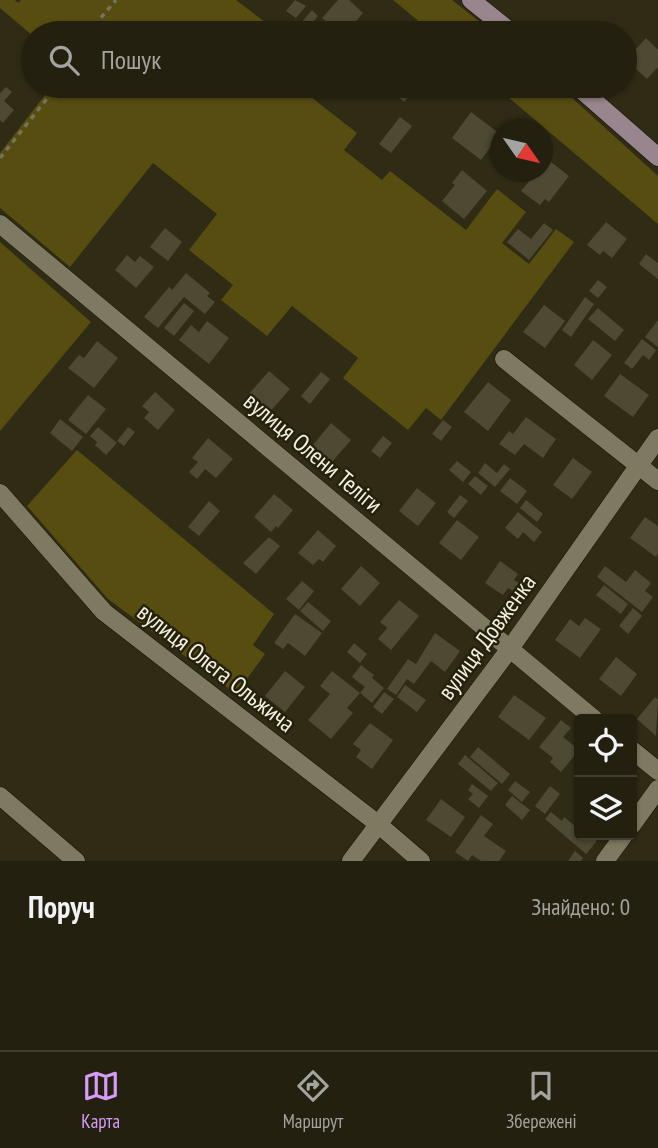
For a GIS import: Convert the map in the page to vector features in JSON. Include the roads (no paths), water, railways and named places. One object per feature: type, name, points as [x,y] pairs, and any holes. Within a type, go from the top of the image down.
[{"type":"main road","points":[[471,0],[497,21]]},
{"type":"main road","points":[[591,98],[658,157]]},
{"type":"street","name":"вулиця Олени Теліги","points":[[0,224],[588,714]]},
{"type":"street","points":[[504,359],[658,481]]},
{"type":"street","name":"вулиця Довженка","points":[[351,861],[509,650],[658,438]]},
{"type":"street","name":"вулиця Олега Ольжича","points":[[0,493],[104,612],[378,824],[421,861]]},
{"type":"street","points":[[637,754],[658,771]]},
{"type":"street","points":[[637,818],[658,789]]},
{"type":"street","points":[[0,796],[76,861]]},
{"type":"street","points":[[605,861],[620,840]]}]
